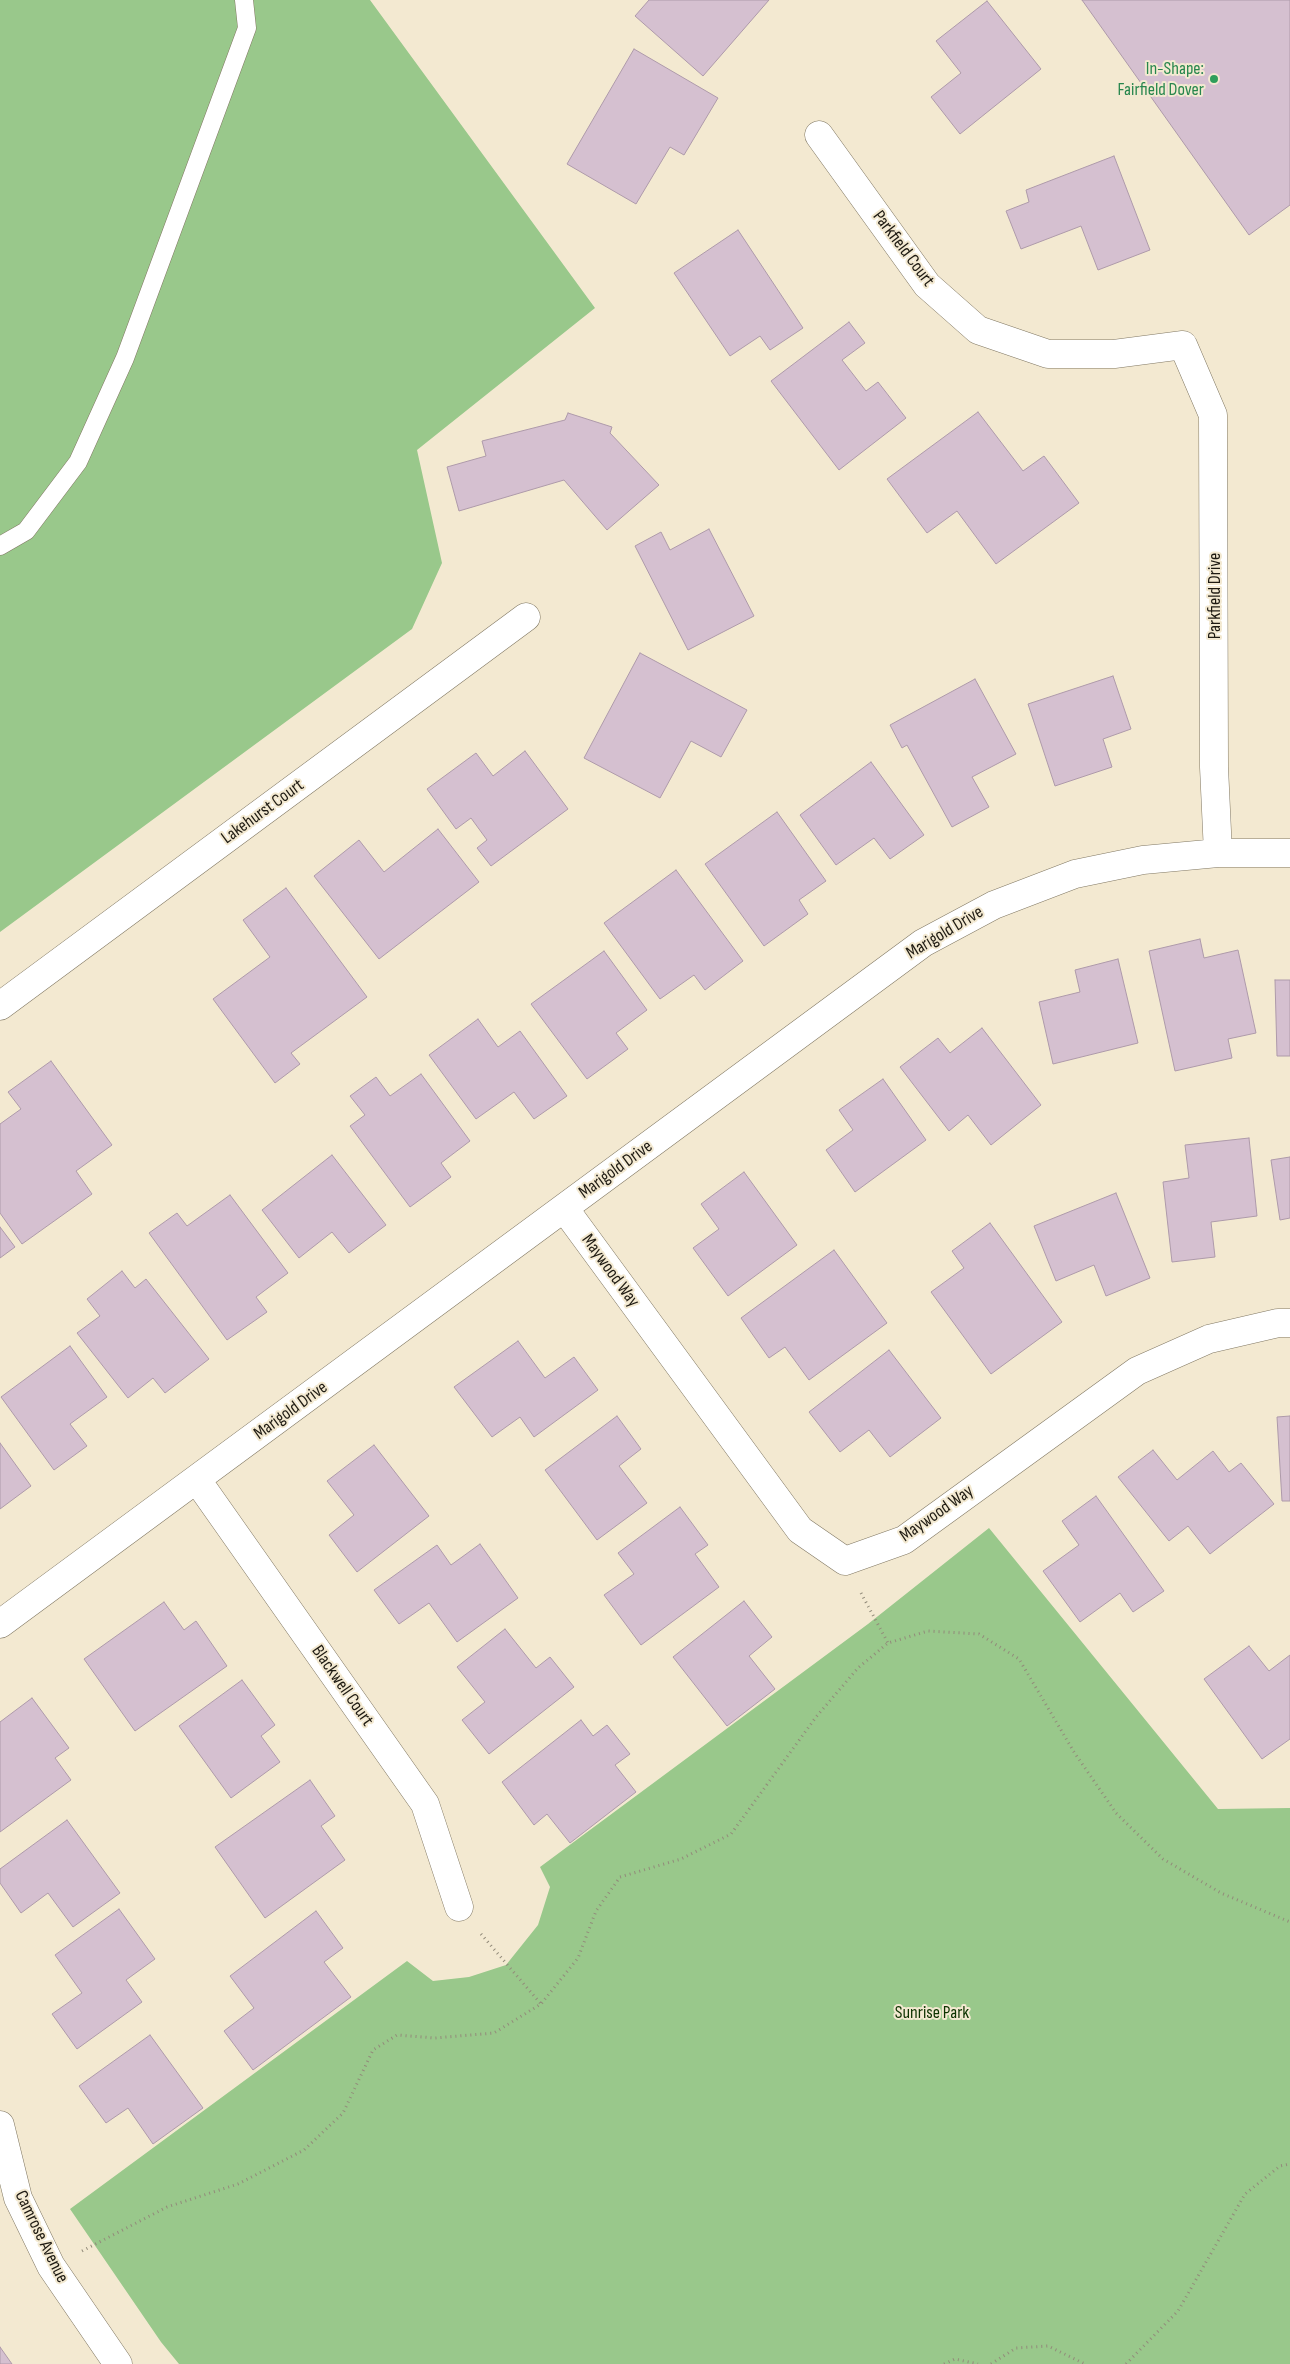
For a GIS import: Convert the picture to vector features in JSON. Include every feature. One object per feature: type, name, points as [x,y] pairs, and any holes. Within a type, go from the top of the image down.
[{"type":"street","name":"Parkfield Court","points":[[819,135],[928,285],[978,330],[1048,354],[1114,354],[1183,345]]},
{"type":"street","name":"Parkfield Drive","points":[[1183,345],[1213,415],[1214,767],[1218,853]]},
{"type":"street","name":"Lakehurst Court","points":[[0,1006],[526,617]]},
{"type":"street","name":"Marigold Drive","points":[[0,1624],[923,943],[994,905],[1075,874],[1144,860],[1218,853],[1290,852]]},
{"type":"street","name":"Maywood Way","points":[[564,1208],[800,1530],[845,1561],[904,1540],[1137,1371],[1209,1339],[1278,1323],[1290,1323]]},
{"type":"street","name":"Blackwell Court","points":[[197,1480],[425,1804],[459,1907]]},
{"type":"street","name":"Camrose Avenue","points":[[0,2125],[9,2202],[118,2364]]},
{"type":"lane","points":[[0,546],[26,531],[78,462],[122,367],[247,28],[244,0]]},
{"type":"path","points":[[845,1561],[888,1644]]},
{"type":"path","points":[[51,2266],[167,2207],[238,2184],[304,2150],[343,2113],[373,2050],[397,2035],[435,2038],[494,2033],[541,2004],[578,1958],[596,1911],[620,1877],[681,1859],[730,1834],[816,1717],[858,1668],[888,1644],[928,1631],[979,1634],[1019,1659],[1074,1752],[1116,1813],[1156,1853],[1221,1893],[1290,1922]]},
{"type":"path","points":[[459,1907],[541,2004]]},
{"type":"path","points":[[1126,2364],[1178,2312],[1244,2194],[1280,2166],[1290,2164]]},
{"type":"path","points":[[991,2364],[1016,2348],[1048,2346],[1085,2364]]},
{"type":"path","points":[[944,2364],[955,2359],[978,2364]]},
{"type":"green space","points":[[0,0],[370,0],[595,308],[417,450],[442,563],[412,629],[0,932]]},
{"type":"green space","name":"Sunrise Park","points":[[989,1528],[1218,1809],[1290,1808],[1290,2364],[179,2364],[161,2342],[70,2209],[407,1961],[433,1981],[469,1977],[506,1965],[538,1925],[550,1887],[540,1867],[868,1624]]},
{"type":"building","points":[[649,0],[769,0],[703,76],[635,16]]},
{"type":"building","name":"In-Shape: Fairfield Dover","points":[[1082,0],[1290,0],[1290,205],[1249,235]]},
{"type":"building","points":[[987,1],[1041,69],[960,134],[931,97],[961,73],[936,41]]},
{"type":"building","points":[[634,49],[718,98],[684,155],[670,147],[636,204],[567,164]]},
{"type":"building","points":[[1114,156],[1150,250],[1098,270],[1081,226],[1021,249],[1006,211],[1029,202],[1026,190]]},
{"type":"building","points":[[738,230],[803,328],[770,350],[760,336],[730,356],[674,273]]},
{"type":"building","points":[[849,322],[865,343],[842,360],[866,391],[878,382],[906,418],[839,470],[771,381]]},
{"type":"building","points":[[978,412],[1023,471],[1044,456],[1079,503],[996,564],[957,511],[927,533],[887,479]]},
{"type":"building","points":[[568,413],[612,427],[610,433],[659,485],[607,530],[564,480],[459,511],[447,467],[486,456],[482,441],[565,420]]},
{"type":"building","points":[[709,529],[754,616],[688,650],[635,546],[661,532],[670,550]]},
{"type":"building","points":[[640,653],[747,710],[721,757],[691,741],[660,798],[584,758]]},
{"type":"building","points":[[1113,676],[1131,729],[1103,739],[1112,767],[1055,786],[1028,704]]},
{"type":"building","points":[[975,679],[1016,754],[972,777],[989,807],[952,827],[907,745],[902,748],[890,725]]},
{"type":"building","points":[[525,751],[568,809],[491,866],[477,848],[487,840],[471,818],[456,829],[427,789],[476,753],[493,776]]},
{"type":"building","points":[[871,762],[924,835],[890,859],[874,838],[836,865],[800,815]]},
{"type":"building","points":[[777,812],[826,881],[799,900],[808,914],[764,946],[705,864]]},
{"type":"building","points":[[438,829],[479,882],[379,959],[314,876],[359,840],[384,872]]},
{"type":"building","points":[[676,870],[743,961],[705,990],[694,975],[660,999],[604,923]]},
{"type":"building","points":[[286,888],[367,997],[291,1053],[300,1064],[275,1083],[213,999],[270,957],[243,920]]},
{"type":"building","points":[[1200,939],[1204,958],[1238,950],[1256,1033],[1228,1039],[1232,1058],[1175,1071],[1149,951]]},
{"type":"building","points":[[604,951],[647,1010],[616,1033],[628,1049],[587,1079],[531,1004]]},
{"type":"building","points":[[1118,959],[1138,1043],[1053,1064],[1039,1002],[1080,992],[1075,970]]},
{"type":"building","points":[[1275,980],[1290,980],[1290,1056],[1277,1056]]},
{"type":"building","points":[[478,1019],[498,1047],[520,1031],[567,1096],[534,1119],[514,1092],[476,1119],[429,1055]]},
{"type":"building","points":[[982,1028],[1041,1105],[991,1145],[968,1115],[949,1131],[900,1067],[938,1038],[950,1053]]},
{"type":"building","points":[[51,1061],[112,1145],[76,1171],[92,1194],[22,1244],[0,1213],[0,1124],[21,1109],[8,1092]]},
{"type":"building","points":[[421,1074],[470,1141],[441,1163],[451,1177],[410,1207],[350,1126],[365,1115],[350,1096],[376,1077],[390,1096]]},
{"type":"building","points":[[883,1079],[926,1140],[855,1192],[826,1150],[853,1130],[839,1110]]},
{"type":"building","points":[[1249,1138],[1257,1216],[1211,1222],[1215,1257],[1172,1262],[1163,1182],[1189,1178],[1185,1145]]},
{"type":"building","points":[[332,1155],[386,1225],[349,1253],[332,1232],[299,1258],[262,1210]]},
{"type":"building","points":[[1290,1157],[1290,1218],[1280,1220],[1271,1160]]},
{"type":"building","points":[[744,1172],[797,1245],[728,1296],[693,1248],[719,1229],[701,1204]]},
{"type":"building","points":[[1116,1193],[1150,1278],[1106,1296],[1094,1265],[1056,1281],[1034,1226]]},
{"type":"building","points":[[230,1195],[288,1273],[256,1297],[267,1312],[227,1340],[149,1233],[177,1213],[187,1226]]},
{"type":"building","points":[[990,1223],[1062,1322],[991,1374],[931,1292],[964,1268],[952,1251]]},
{"type":"building","points":[[0,1227],[15,1247],[0,1258]]},
{"type":"building","points":[[834,1250],[887,1323],[809,1380],[785,1347],[769,1358],[741,1318]]},
{"type":"building","points":[[122,1271],[135,1288],[146,1279],[209,1359],[165,1393],[153,1378],[128,1398],[77,1333],[100,1316],[87,1299]]},
{"type":"building","points":[[518,1341],[545,1378],[574,1357],[598,1390],[534,1437],[520,1417],[492,1437],[454,1387]]},
{"type":"building","points":[[70,1346],[107,1397],[70,1424],[87,1446],[54,1470],[1,1397]]},
{"type":"building","points":[[889,1350],[941,1418],[890,1457],[869,1430],[840,1452],[809,1412]]},
{"type":"building","points":[[617,1416],[641,1449],[619,1466],[647,1503],[597,1540],[545,1470]]},
{"type":"building","points":[[1290,1416],[1290,1501],[1282,1501],[1277,1417]]},
{"type":"building","points":[[0,1443],[31,1486],[0,1509]]},
{"type":"building","points":[[374,1445],[429,1516],[357,1572],[329,1535],[354,1515],[327,1481]]},
{"type":"building","points":[[1153,1450],[1177,1480],[1213,1451],[1229,1472],[1241,1463],[1274,1504],[1210,1554],[1188,1526],[1169,1541],[1118,1477]]},
{"type":"building","points":[[1096,1496],[1164,1591],[1133,1612],[1120,1593],[1080,1622],[1043,1571],[1079,1545],[1062,1521]]},
{"type":"building","points":[[680,1507],[708,1545],[695,1554],[719,1587],[641,1645],[604,1595],[634,1574],[618,1553]]},
{"type":"building","points":[[480,1544],[518,1598],[457,1642],[429,1603],[399,1624],[374,1590],[437,1545],[451,1565]]},
{"type":"building","points":[[744,1601],[772,1637],[749,1656],[775,1689],[727,1726],[673,1657]]},
{"type":"building","points":[[164,1602],[184,1630],[196,1621],[227,1666],[135,1731],[84,1659]]},
{"type":"building","points":[[505,1629],[536,1668],[550,1657],[574,1687],[489,1754],[462,1720],[485,1702],[457,1667]]},
{"type":"building","points":[[1249,1646],[1269,1671],[1290,1655],[1290,1739],[1262,1759],[1204,1679]]},
{"type":"building","points":[[242,1680],[275,1725],[261,1736],[280,1762],[231,1798],[179,1726]]},
{"type":"building","points":[[32,1698],[69,1748],[55,1758],[71,1780],[0,1832],[0,1722]]},
{"type":"building","points":[[581,1720],[593,1736],[607,1725],[630,1754],[615,1765],[636,1792],[570,1843],[547,1814],[534,1825],[502,1782]]},
{"type":"building","points":[[310,1780],[335,1816],[321,1826],[345,1860],[265,1918],[215,1847]]},
{"type":"building","points":[[67,1820],[120,1893],[73,1927],[48,1893],[21,1913],[0,1883],[0,1869]]},
{"type":"building","points":[[119,1909],[155,1959],[126,1980],[142,2002],[77,2049],[52,2014],[82,1993],[55,1955]]},
{"type":"building","points":[[316,1911],[343,1948],[324,1962],[351,1997],[253,2070],[224,2031],[254,2008],[230,1976]]},
{"type":"building","points":[[150,2035],[203,2108],[153,2144],[128,2108],[106,2123],[79,2086]]},
{"type":"building","points":[[0,2347],[12,2364],[0,2364]]},
{"type":"place","name":"In-Shape: Fairfield Dover","points":[[1214,79]]}]
